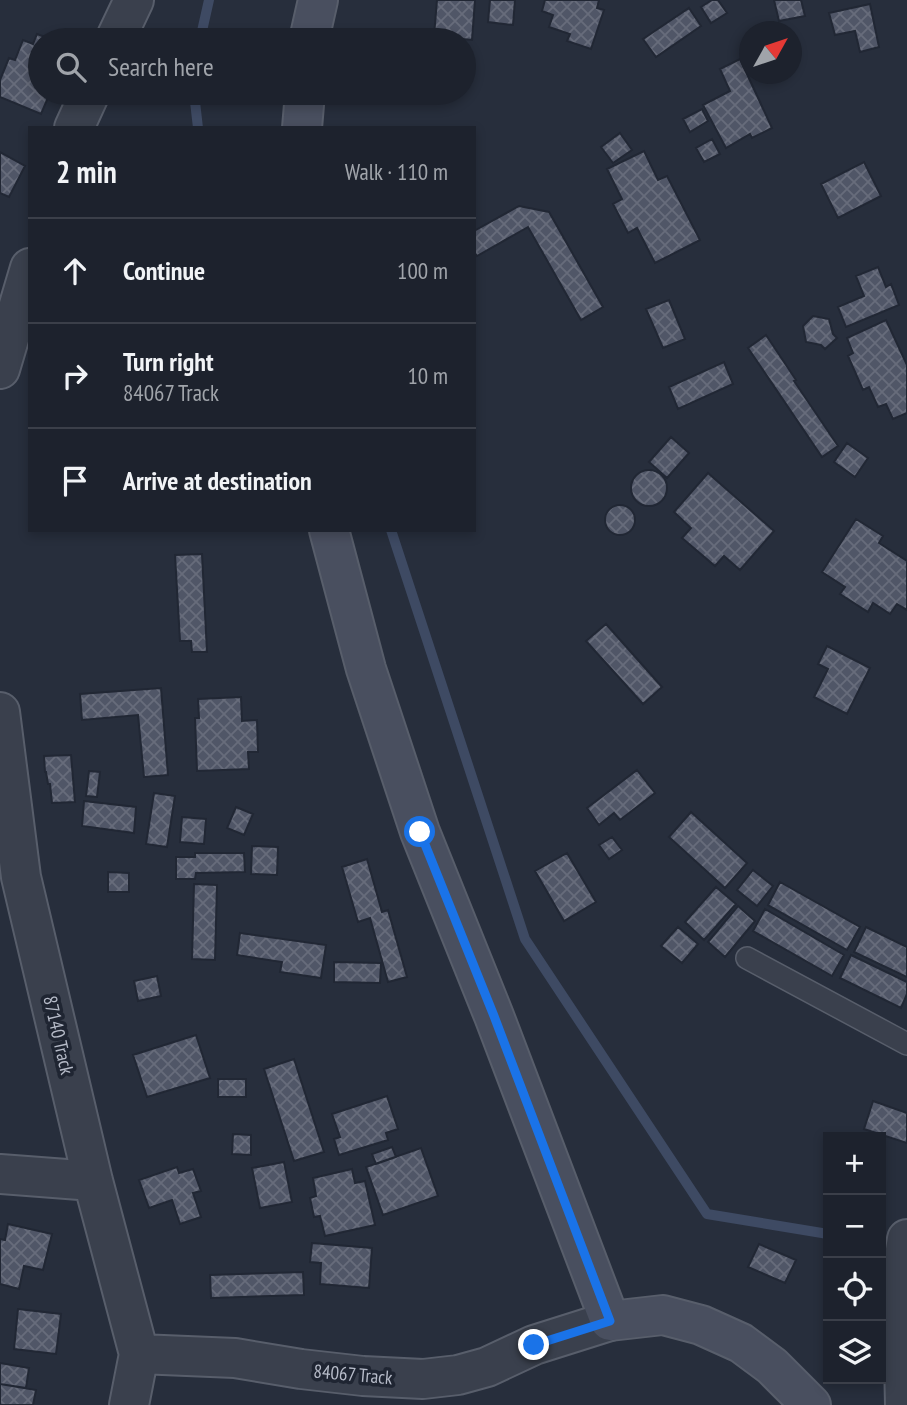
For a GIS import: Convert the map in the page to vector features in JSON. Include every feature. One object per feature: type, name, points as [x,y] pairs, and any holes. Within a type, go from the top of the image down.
[{"type":"main road","points":[[312,28],[318,0]]},
{"type":"main road","points":[[302,126],[304,105]]},
{"type":"main road","points":[[330,532],[366,669],[420,832],[494,1016],[610,1321],[663,1315],[701,1325],[741,1343],[772,1366],[811,1405]]},
{"type":"street","points":[[121,28],[135,0]]},
{"type":"street","points":[[75,126],[85,105]]},
{"type":"street","points":[[0,369],[28,275]]},
{"type":"street","name":"87140 Track","points":[[0,712],[21,877],[93,1181],[139,1354]]},
{"type":"street","points":[[0,1174],[93,1181]]},
{"type":"street","points":[[905,1405],[898,1291],[907,1239]]},
{"type":"street","name":"84067 Track","points":[[139,1354],[235,1358],[363,1376],[423,1379],[458,1375],[487,1367],[534,1345],[610,1321]]},
{"type":"street","points":[[129,1405],[139,1354]]},
{"type":"lane","points":[[747,958],[907,1044]]},
{"type":"building","points":[[437,0],[475,0],[473,28],[435,28]]},
{"type":"building","points":[[490,0],[515,0],[513,25],[488,22]]},
{"type":"building","points":[[545,0],[599,0],[597,8],[604,10],[591,49],[567,41],[570,34],[549,27],[553,15],[542,11]]},
{"type":"building","points":[[712,0],[718,0],[727,13],[711,23],[701,7]]},
{"type":"building","points":[[774,0],[801,0],[805,16],[779,21]]},
{"type":"building","points":[[870,4],[879,47],[860,52],[855,31],[835,35],[829,13]]},
{"type":"building","points":[[689,8],[701,26],[656,57],[643,39]]},
{"type":"building","points":[[23,40],[28,42],[28,105],[45,105],[41,114],[0,97],[0,80],[9,58],[15,60]]},
{"type":"building","points":[[739,60],[739,84],[752,84],[772,128],[752,138],[750,134],[726,148],[703,105],[730,91],[720,69]]},
{"type":"building","points":[[702,109],[708,121],[690,132],[683,119]]},
{"type":"building","points":[[620,133],[632,150],[613,163],[601,147]]},
{"type":"building","points":[[712,139],[720,154],[704,162],[696,148]]},
{"type":"building","points":[[644,151],[658,180],[667,176],[700,240],[655,263],[637,228],[628,233],[613,204],[622,199],[607,169]]},
{"type":"building","points":[[0,152],[25,166],[9,197],[0,193]]},
{"type":"building","points":[[864,162],[881,196],[838,218],[821,184]]},
{"type":"building","points":[[519,206],[549,212],[603,307],[581,320],[528,227],[477,256],[476,230]]},
{"type":"building","points":[[878,267],[886,287],[891,284],[899,305],[846,327],[838,307],[864,296],[856,276]]},
{"type":"building","points":[[669,300],[685,339],[663,348],[646,309]]},
{"type":"building","points":[[813,316],[829,319],[833,334],[837,338],[825,349],[821,345],[806,342],[803,326]]},
{"type":"building","points":[[886,320],[907,365],[907,413],[893,419],[886,404],[878,407],[869,387],[863,390],[848,356],[853,353],[847,338]]},
{"type":"building","points":[[766,335],[838,446],[822,457],[748,348]]},
{"type":"building","points":[[724,362],[733,384],[678,409],[669,387]]},
{"type":"building","points":[[671,437],[689,453],[667,478],[649,462]]},
{"type":"building","points":[[847,443],[868,458],[855,477],[834,462]]},
{"type":"building","points":[[649,470],[662,475],[667,488],[662,501],[649,506],[636,501],[631,488],[636,475]]},
{"type":"building","points":[[708,473],[774,531],[740,570],[724,556],[715,566],[682,538],[691,528],[674,512]]},
{"type":"building","points":[[620,505],[631,509],[635,520],[631,531],[620,535],[609,531],[605,520],[609,509]]},
{"type":"building","points":[[856,519],[883,536],[879,543],[907,561],[907,610],[897,604],[890,614],[873,603],[868,612],[840,594],[845,587],[822,572]]},
{"type":"building","points":[[202,554],[207,652],[192,652],[191,641],[180,641],[175,555]]},
{"type":"building","points":[[606,624],[662,687],[643,704],[586,641]]},
{"type":"building","points":[[827,646],[870,668],[847,714],[814,697],[828,669],[818,664]]},
{"type":"building","points":[[161,688],[168,775],[144,777],[138,715],[82,720],[80,694]]},
{"type":"building","points":[[241,697],[242,721],[257,720],[258,752],[248,752],[249,769],[197,771],[195,718],[199,718],[198,699]]},
{"type":"building","points":[[71,755],[75,802],[52,803],[44,756]]},
{"type":"building","points":[[637,770],[655,793],[620,820],[614,813],[599,825],[587,808]]},
{"type":"building","points":[[89,771],[100,772],[97,797],[86,796]]},
{"type":"building","points":[[154,793],[175,796],[167,847],[146,844]]},
{"type":"building","points":[[84,801],[136,807],[134,833],[82,826]]},
{"type":"building","points":[[236,807],[253,814],[244,835],[227,828]]},
{"type":"building","points":[[691,812],[747,863],[725,888],[669,837]]},
{"type":"building","points":[[182,817],[206,819],[204,844],[180,842]]},
{"type":"building","points":[[612,837],[622,850],[609,859],[599,845]]},
{"type":"building","points":[[252,846],[278,847],[277,875],[251,874]]},
{"type":"building","points":[[195,853],[244,853],[245,872],[196,873],[195,879],[176,879],[176,857],[195,857]]},
{"type":"building","points":[[567,853],[596,902],[564,921],[535,871]]},
{"type":"building","points":[[367,859],[382,912],[388,910],[407,977],[388,982],[370,918],[358,922],[342,867]]},
{"type":"building","points":[[753,870],[773,886],[757,906],[737,890]]},
{"type":"building","points":[[108,872],[129,873],[129,892],[108,892]]},
{"type":"building","points":[[780,882],[860,927],[847,950],[768,905]]},
{"type":"building","points":[[194,884],[217,885],[215,960],[192,959]]},
{"type":"building","points":[[716,887],[736,904],[704,940],[685,922]]},
{"type":"building","points":[[738,906],[755,921],[725,957],[708,942]]},
{"type":"building","points":[[765,909],[844,955],[832,976],[753,931]]},
{"type":"building","points":[[678,927],[698,944],[682,963],[661,946]]},
{"type":"building","points":[[866,927],[907,947],[907,977],[854,952]]},
{"type":"building","points":[[240,933],[326,945],[321,978],[280,972],[282,962],[237,955]]},
{"type":"building","points":[[851,955],[907,982],[907,994],[901,1008],[840,978]]},
{"type":"building","points":[[334,962],[381,963],[380,983],[334,982]]},
{"type":"building","points":[[157,976],[161,996],[138,1001],[134,981]]},
{"type":"building","points":[[196,1035],[210,1078],[147,1097],[133,1055]]},
{"type":"building","points":[[294,1059],[324,1152],[294,1161],[264,1069]]},
{"type":"building","points":[[218,1079],[246,1079],[246,1097],[218,1097]]},
{"type":"building","points":[[387,1096],[398,1129],[386,1133],[388,1140],[339,1155],[334,1139],[340,1137],[332,1114]]},
{"type":"building","points":[[873,1101],[907,1113],[907,1143],[886,1136],[886,1132],[864,1129]]},
{"type":"building","points":[[233,1134],[251,1135],[251,1155],[232,1154]]},
{"type":"building","points":[[392,1147],[396,1157],[376,1164],[372,1154]]},
{"type":"building","points":[[421,1148],[438,1196],[383,1215],[366,1167]]},
{"type":"building","points":[[284,1162],[292,1202],[260,1208],[252,1168]]},
{"type":"building","points":[[177,1167],[179,1173],[193,1169],[201,1191],[193,1193],[201,1217],[180,1224],[172,1200],[149,1208],[139,1180]]},
{"type":"building","points":[[352,1169],[355,1183],[365,1181],[375,1225],[325,1236],[320,1216],[314,1217],[310,1198],[316,1196],[313,1178]]},
{"type":"building","points":[[8,1224],[52,1234],[43,1270],[24,1266],[19,1289],[0,1284],[0,1239],[5,1240]]},
{"type":"building","points":[[312,1243],[372,1248],[369,1288],[320,1284],[321,1263],[310,1262]]},
{"type":"building","points":[[759,1244],[796,1260],[785,1283],[748,1267]]},
{"type":"building","points":[[303,1272],[304,1295],[211,1298],[210,1275]]},
{"type":"building","points":[[18,1309],[61,1314],[56,1354],[14,1349]]},
{"type":"building","points":[[0,1363],[29,1368],[26,1388],[0,1384]]},
{"type":"building","points":[[0,1384],[36,1390],[33,1405],[0,1405]]},
{"type":"waterway","points":[[203,28],[209,0]]},
{"type":"waterway","points":[[195,105],[198,126]]},
{"type":"waterway","points":[[392,532],[525,939],[707,1214],[823,1233]]},
{"type":"route","points":[[420,832],[494,1016],[610,1321],[534,1345]]}]
